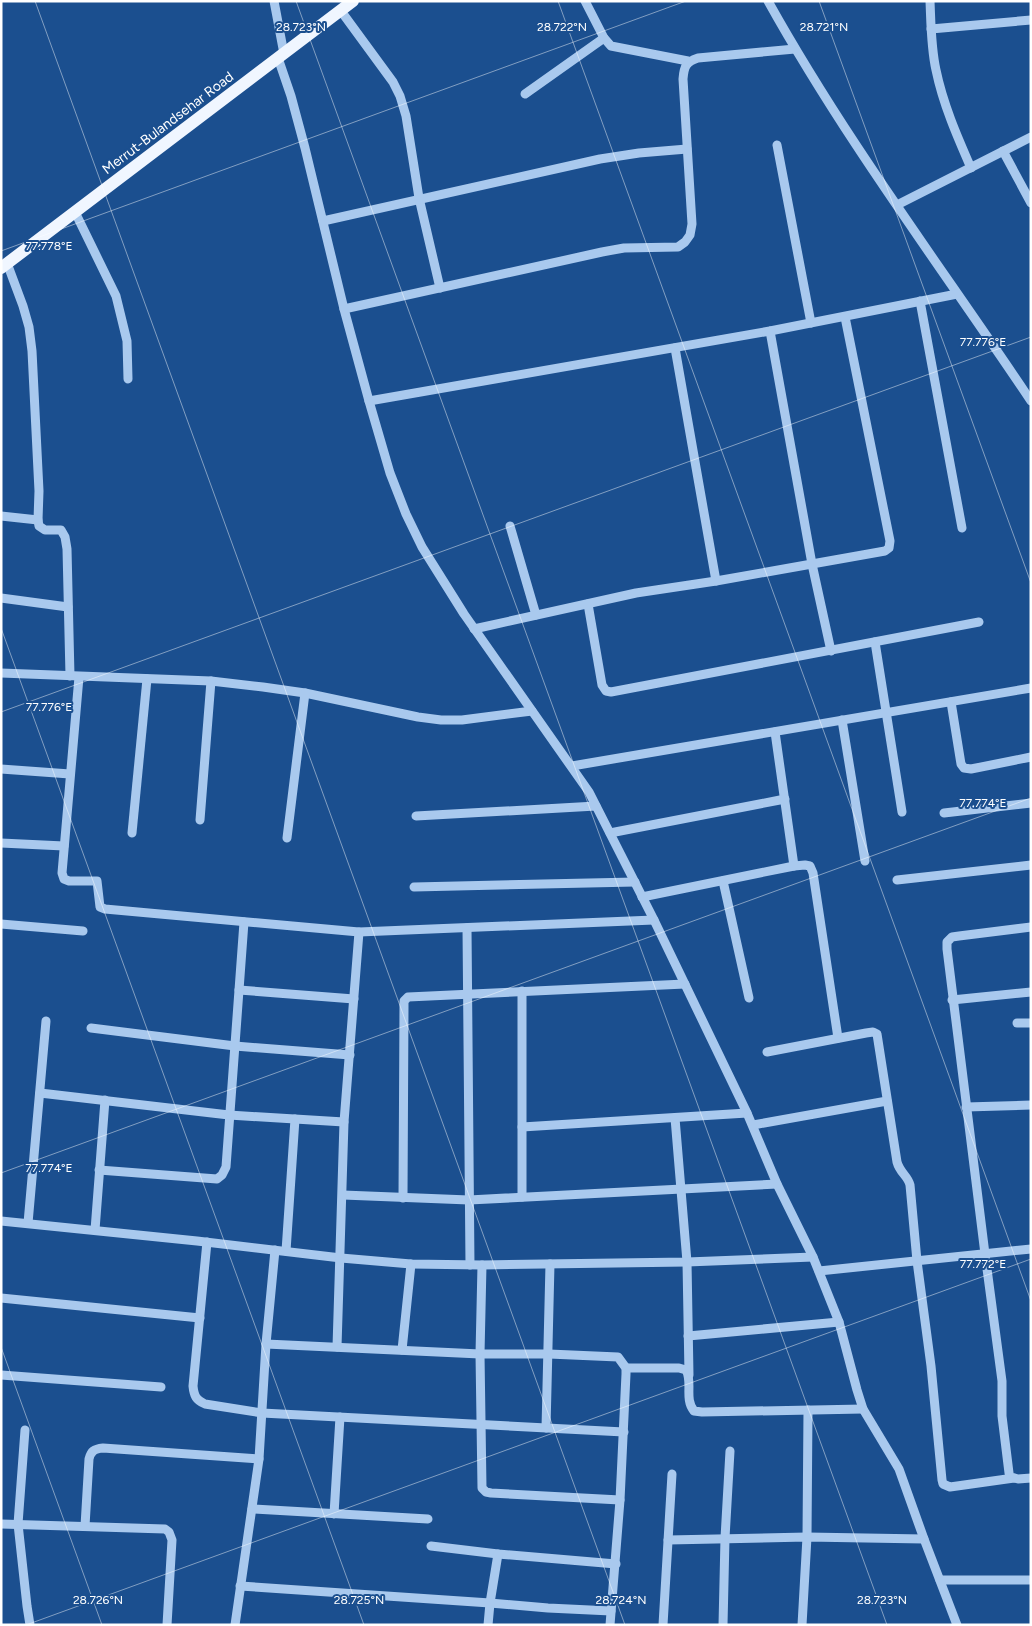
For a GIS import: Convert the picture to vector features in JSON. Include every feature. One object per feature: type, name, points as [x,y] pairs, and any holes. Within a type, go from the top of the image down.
[{"type":"main road","name":"Merrut-Bulandsehar Road","points":[[4,265],[348,4]]},
{"type":"street","points":[[274,1],[281,56],[344,309],[368,401],[390,473],[406,514],[422,547],[474,629],[589,792],[654,920],[753,1125],[778,1184],[813,1257],[839,1322],[856,1390],[863,1409],[896,1461],[957,1625]]},
{"type":"street","points":[[585,1],[604,38],[611,46],[688,61],[698,58],[795,49]]},
{"type":"street","points":[[768,1],[835,114],[1031,401]]},
{"type":"street","points":[[930,1],[935,69],[949,117],[971,168]]},
{"type":"street","points":[[348,4],[400,96],[406,116],[419,198],[440,288]]},
{"type":"street","points":[[931,29],[1031,20]]},
{"type":"street","points":[[524,94],[604,38]]},
{"type":"street","points":[[344,309],[610,250],[678,247],[686,242],[690,235],[692,224],[682,79],[684,68],[688,61]]},
{"type":"street","points":[[897,205],[1031,137]]},
{"type":"street","points":[[777,145],[811,323]]},
{"type":"street","points":[[323,221],[600,159],[687,149]]},
{"type":"street","points":[[1003,151],[1031,203]]},
{"type":"street","points":[[75,212],[116,296],[127,340],[128,379]]},
{"type":"street","points":[[4,265],[27,320],[32,351],[39,526],[45,530],[62,530],[65,537],[68,607],[74,676],[70,774],[62,866],[64,879],[69,881],[97,881],[100,907],[115,910],[359,932],[654,920]]},
{"type":"street","points":[[368,401],[770,331],[957,294]]},
{"type":"street","points":[[920,301],[962,528]]},
{"type":"street","points":[[474,629],[660,588],[716,581],[880,552],[889,548],[890,541],[845,317]]},
{"type":"street","points":[[770,331],[812,564],[831,651]]},
{"type":"street","points":[[675,348],[716,581]]},
{"type":"street","points":[[1,516],[38,520]]},
{"type":"street","points":[[510,526],[536,615]]},
{"type":"street","points":[[1,598],[68,607]]},
{"type":"street","points":[[588,604],[602,685],[606,691],[611,692],[979,622]]},
{"type":"street","points":[[875,642],[902,812]]},
{"type":"street","points":[[1,673],[211,681],[304,693],[418,718],[441,720],[462,720],[532,711]]},
{"type":"street","points":[[132,833],[147,679]]},
{"type":"street","points":[[200,820],[211,681]]},
{"type":"street","points":[[572,766],[1031,688]]},
{"type":"street","points":[[287,838],[304,693]]},
{"type":"street","points":[[951,702],[961,764],[964,768],[971,769],[1031,757]]},
{"type":"street","points":[[842,720],[865,861]]},
{"type":"street","points":[[776,732],[794,866]]},
{"type":"street","points":[[1,769],[70,774]]},
{"type":"street","points":[[610,833],[785,799]]},
{"type":"street","points":[[944,813],[1031,803]]},
{"type":"street","points":[[416,816],[596,806]]},
{"type":"street","points":[[1,842],[64,846]]},
{"type":"street","points":[[897,880],[1031,865]]},
{"type":"street","points":[[642,897],[794,866],[810,866],[813,873],[838,1038]]},
{"type":"street","points":[[723,881],[749,998]]},
{"type":"street","points":[[414,887],[635,882]]},
{"type":"street","points":[[99,1170],[217,1178],[222,1175],[226,1167],[244,922]]},
{"type":"street","points":[[1,924],[83,931]]},
{"type":"street","points":[[1014,1478],[1009,1473],[1002,1416],[1002,1381],[952,1000],[947,942],[959,936],[1031,927]]},
{"type":"street","points":[[467,928],[470,1265]]},
{"type":"street","points":[[337,1347],[344,1122],[359,932]]},
{"type":"street","points":[[402,1198],[404,1001],[408,997],[685,984]]},
{"type":"street","points":[[239,990],[354,999]]},
{"type":"street","points":[[522,991],[522,1197]]},
{"type":"street","points":[[952,1000],[1031,992]]},
{"type":"street","points":[[28,1224],[46,1021]]},
{"type":"street","points":[[1017,1023],[1031,1022]]},
{"type":"street","points":[[91,1028],[235,1046],[350,1055]]},
{"type":"street","points":[[767,1052],[873,1032],[877,1034],[898,1167],[900,1172],[909,1181],[917,1261],[931,1366],[940,1471],[943,1484],[950,1488],[1014,1478],[1031,1478]]},
{"type":"street","points":[[40,1093],[229,1115],[344,1122]]},
{"type":"street","points":[[95,1230],[105,1100]]},
{"type":"street","points":[[753,1125],[887,1101]]},
{"type":"street","points":[[966,1107],[1031,1105]]},
{"type":"street","points":[[522,1127],[747,1113]]},
{"type":"street","points":[[675,1118],[687,1262],[689,1405],[694,1411],[702,1412],[863,1409]]},
{"type":"street","points":[[286,1251],[295,1119]]},
{"type":"street","points":[[343,1196],[469,1200],[778,1184]]},
{"type":"street","points":[[1,1221],[411,1264],[482,1265],[687,1262],[813,1257]]},
{"type":"street","points":[[207,1242],[193,1386],[197,1400],[205,1404],[262,1413],[624,1432]]},
{"type":"street","points":[[819,1271],[1031,1249]]},
{"type":"street","points":[[235,1625],[259,1459],[266,1344],[275,1250]]},
{"type":"street","points":[[402,1350],[411,1264]]},
{"type":"street","points":[[546,1428],[550,1264]]},
{"type":"street","points":[[482,1265],[480,1354],[482,1488],[486,1492],[620,1500]]},
{"type":"street","points":[[1,1298],[200,1318]]},
{"type":"street","points":[[688,1336],[839,1322]]},
{"type":"street","points":[[266,1344],[480,1354],[618,1357],[626,1368],[620,1500],[610,1625]]},
{"type":"street","points":[[626,1368],[679,1368],[686,1370],[689,1375]]},
{"type":"street","points":[[1,1375],[161,1387]]},
{"type":"street","points":[[802,1625],[807,1537],[808,1410]]},
{"type":"street","points":[[334,1514],[340,1417]]},
{"type":"street","points":[[25,1430],[18,1524],[26,1606],[30,1625]]},
{"type":"street","points":[[86,1526],[89,1460],[91,1453],[96,1449],[259,1459]]},
{"type":"street","points":[[723,1625],[730,1451]]},
{"type":"street","points":[[663,1625],[672,1474]]},
{"type":"street","points":[[252,1510],[428,1519]]},
{"type":"street","points":[[1,1524],[165,1529],[169,1532],[172,1540],[167,1625]]},
{"type":"street","points":[[668,1540],[807,1537],[924,1539]]},
{"type":"street","points":[[431,1546],[616,1564]]},
{"type":"street","points":[[488,1625],[498,1554]]},
{"type":"street","points":[[940,1580],[1031,1580]]},
{"type":"street","points":[[240,1586],[611,1611]]}]
